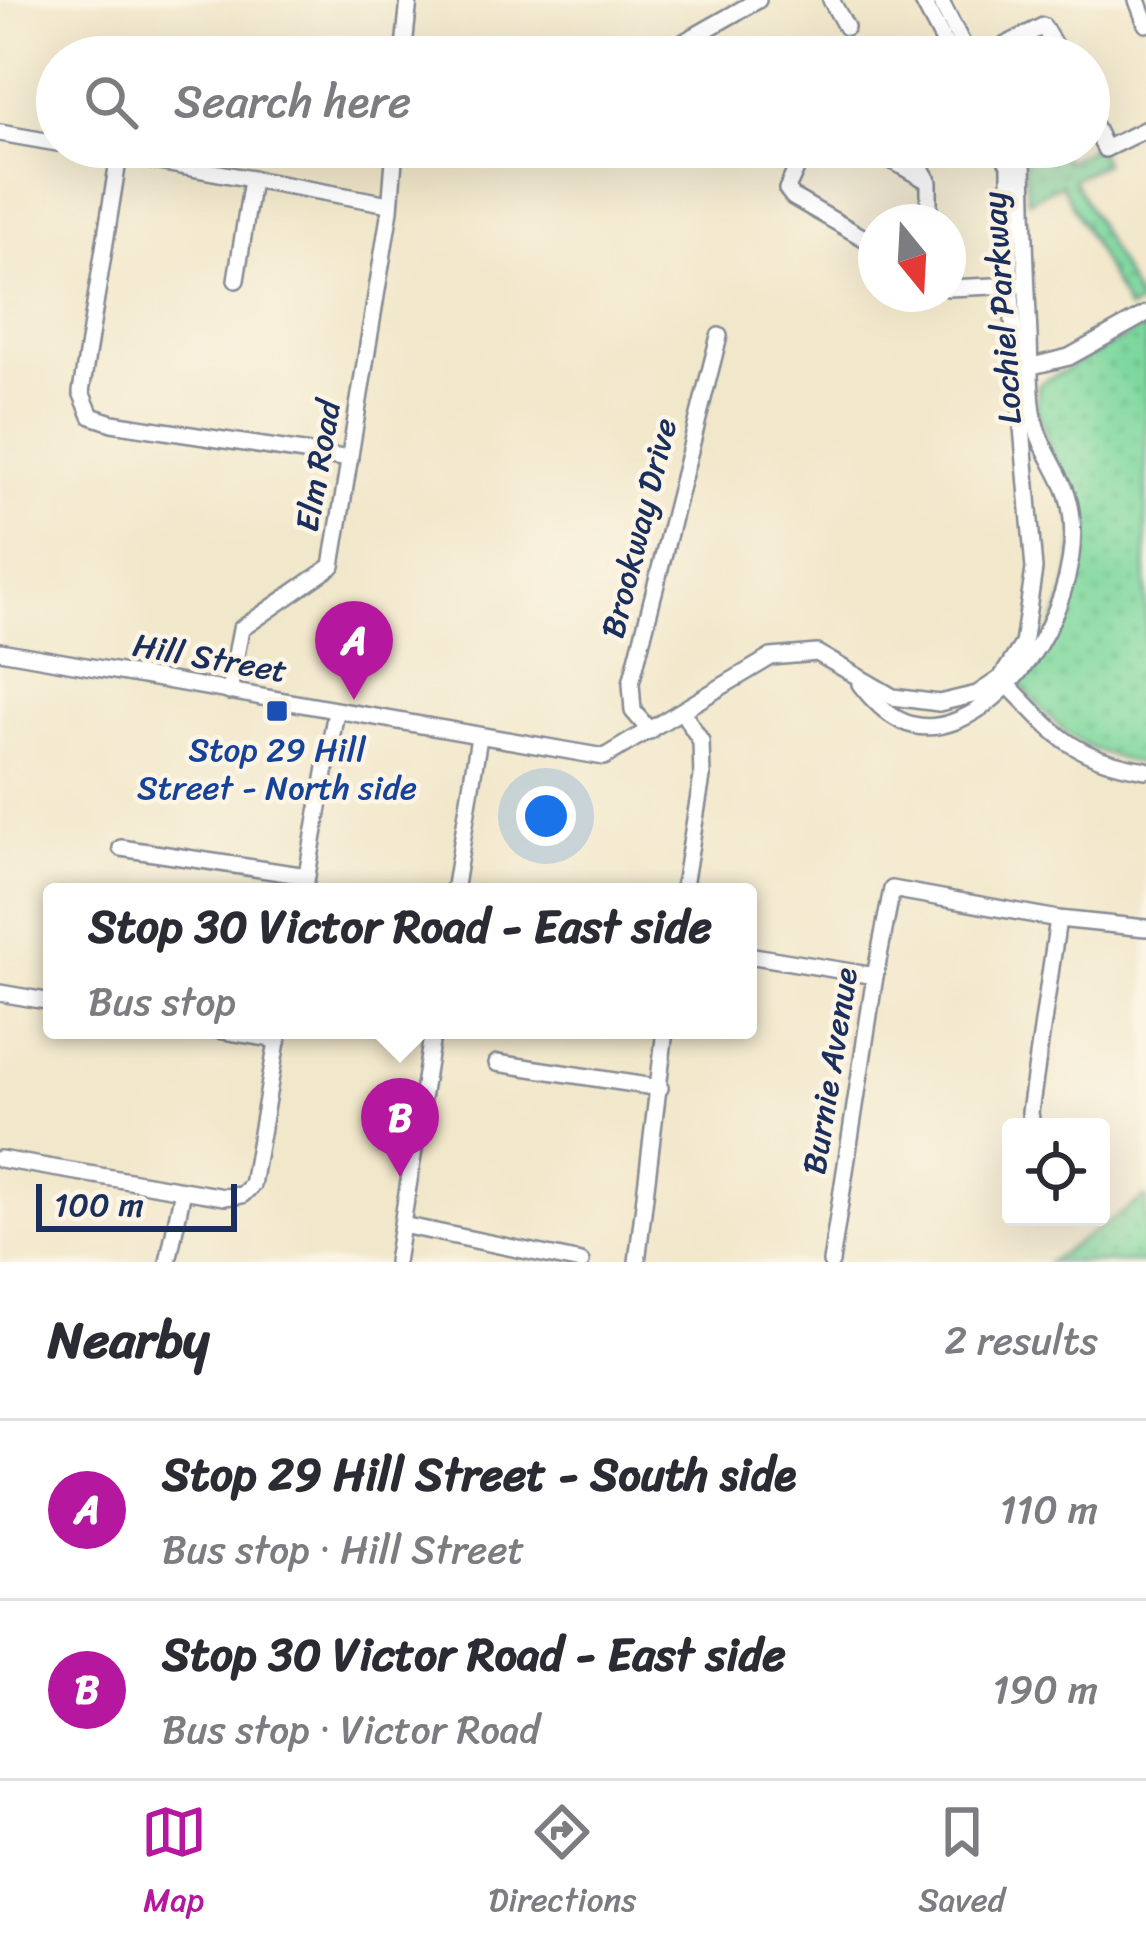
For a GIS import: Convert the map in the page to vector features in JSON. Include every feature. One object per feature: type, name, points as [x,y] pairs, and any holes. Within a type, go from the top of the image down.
[{"type":"street","points":[[406,36],[409,0]]},
{"type":"street","points":[[695,36],[758,0]]},
{"type":"street","points":[[831,0],[846,27]]},
{"type":"street","points":[[922,0],[950,36]]},
{"type":"street","points":[[940,0],[957,36]]},
{"type":"street","points":[[1137,0],[1146,24]]},
{"type":"street","points":[[1017,36],[1043,26],[1048,36]]},
{"type":"street","points":[[1110,146],[1146,129]]},
{"type":"street","points":[[0,133],[36,139]]},
{"type":"street","points":[[117,168],[81,392],[91,416],[350,459]]},
{"type":"street","points":[[191,168],[389,204]]},
{"type":"street","name":"Elm Road","points":[[229,692],[241,629],[332,566],[393,168]]},
{"type":"street","points":[[796,168],[787,189],[793,197],[858,235]]},
{"type":"street","points":[[904,168],[928,182]]},
{"type":"street","points":[[921,168],[928,182],[929,204]]},
{"type":"street","name":"Lochiel Parkway","points":[[682,713],[771,657],[817,653],[893,697],[939,703],[1005,682],[1023,644],[1034,568],[1010,168]]},
{"type":"street","name":"Lochiel Parkway","points":[[1018,285],[1023,168]]},
{"type":"street","points":[[236,280],[252,180]]},
{"type":"street","points":[[966,287],[1018,285]]},
{"type":"street","points":[[1023,368],[1069,357],[1146,314]]},
{"type":"street","name":"Brookway Drive","points":[[650,730],[633,711],[631,683],[719,336]]},
{"type":"street","name":"Lochiel Parkway","points":[[853,674],[876,704],[901,724],[929,727],[956,721],[1026,667],[1049,625],[1073,540],[1067,495],[1034,419],[1023,368]]},
{"type":"street","name":"Hill Street","points":[[0,651],[604,757],[682,713]]},
{"type":"street","points":[[1005,682],[1062,742],[1106,764],[1146,770]]},
{"type":"street","points":[[305,883],[336,711]]},
{"type":"street","points":[[682,713],[701,741],[702,777],[684,883]]},
{"type":"street","points":[[455,883],[479,736]]},
{"type":"street","points":[[121,848],[300,883]]},
{"type":"street","name":"Burnie Avenue","points":[[831,1262],[892,890],[1058,919]]},
{"type":"street","points":[[1031,1118],[1058,919],[1146,928]]},
{"type":"street","points":[[757,956],[875,976]]},
{"type":"street","points":[[0,993],[43,1000]]},
{"type":"street","points":[[0,1159],[224,1197],[242,1195],[252,1184],[277,1039]]},
{"type":"street","points":[[396,1262],[432,1039]]},
{"type":"street","points":[[637,1262],[664,1039]]},
{"type":"street","points":[[497,1063],[660,1088]]},
{"type":"street","points":[[168,1262],[183,1190]]},
{"type":"street","points":[[402,1225],[580,1262]]},
{"type":"green space","points":[[1024,168],[1094,168],[1073,179],[1140,304],[1128,310],[1061,184],[1028,201]]},
{"type":"green space","points":[[1146,326],[1146,765],[1104,754],[1073,737],[1018,682],[1044,651],[1068,589],[1077,532],[1037,409],[1038,385]]},
{"type":"green space","points":[[1146,1197],[1146,1262],[1048,1262],[1102,1226],[1110,1226],[1110,1221]]},
{"type":"place","name":"Stop 29 Hill Street - South side","points":[[354,700]]},
{"type":"place","name":"Stop 29 Hill Street - North side","points":[[277,711]]},
{"type":"place","name":"Stop 30 Victor Road - East side","points":[[400,1177]]}]
